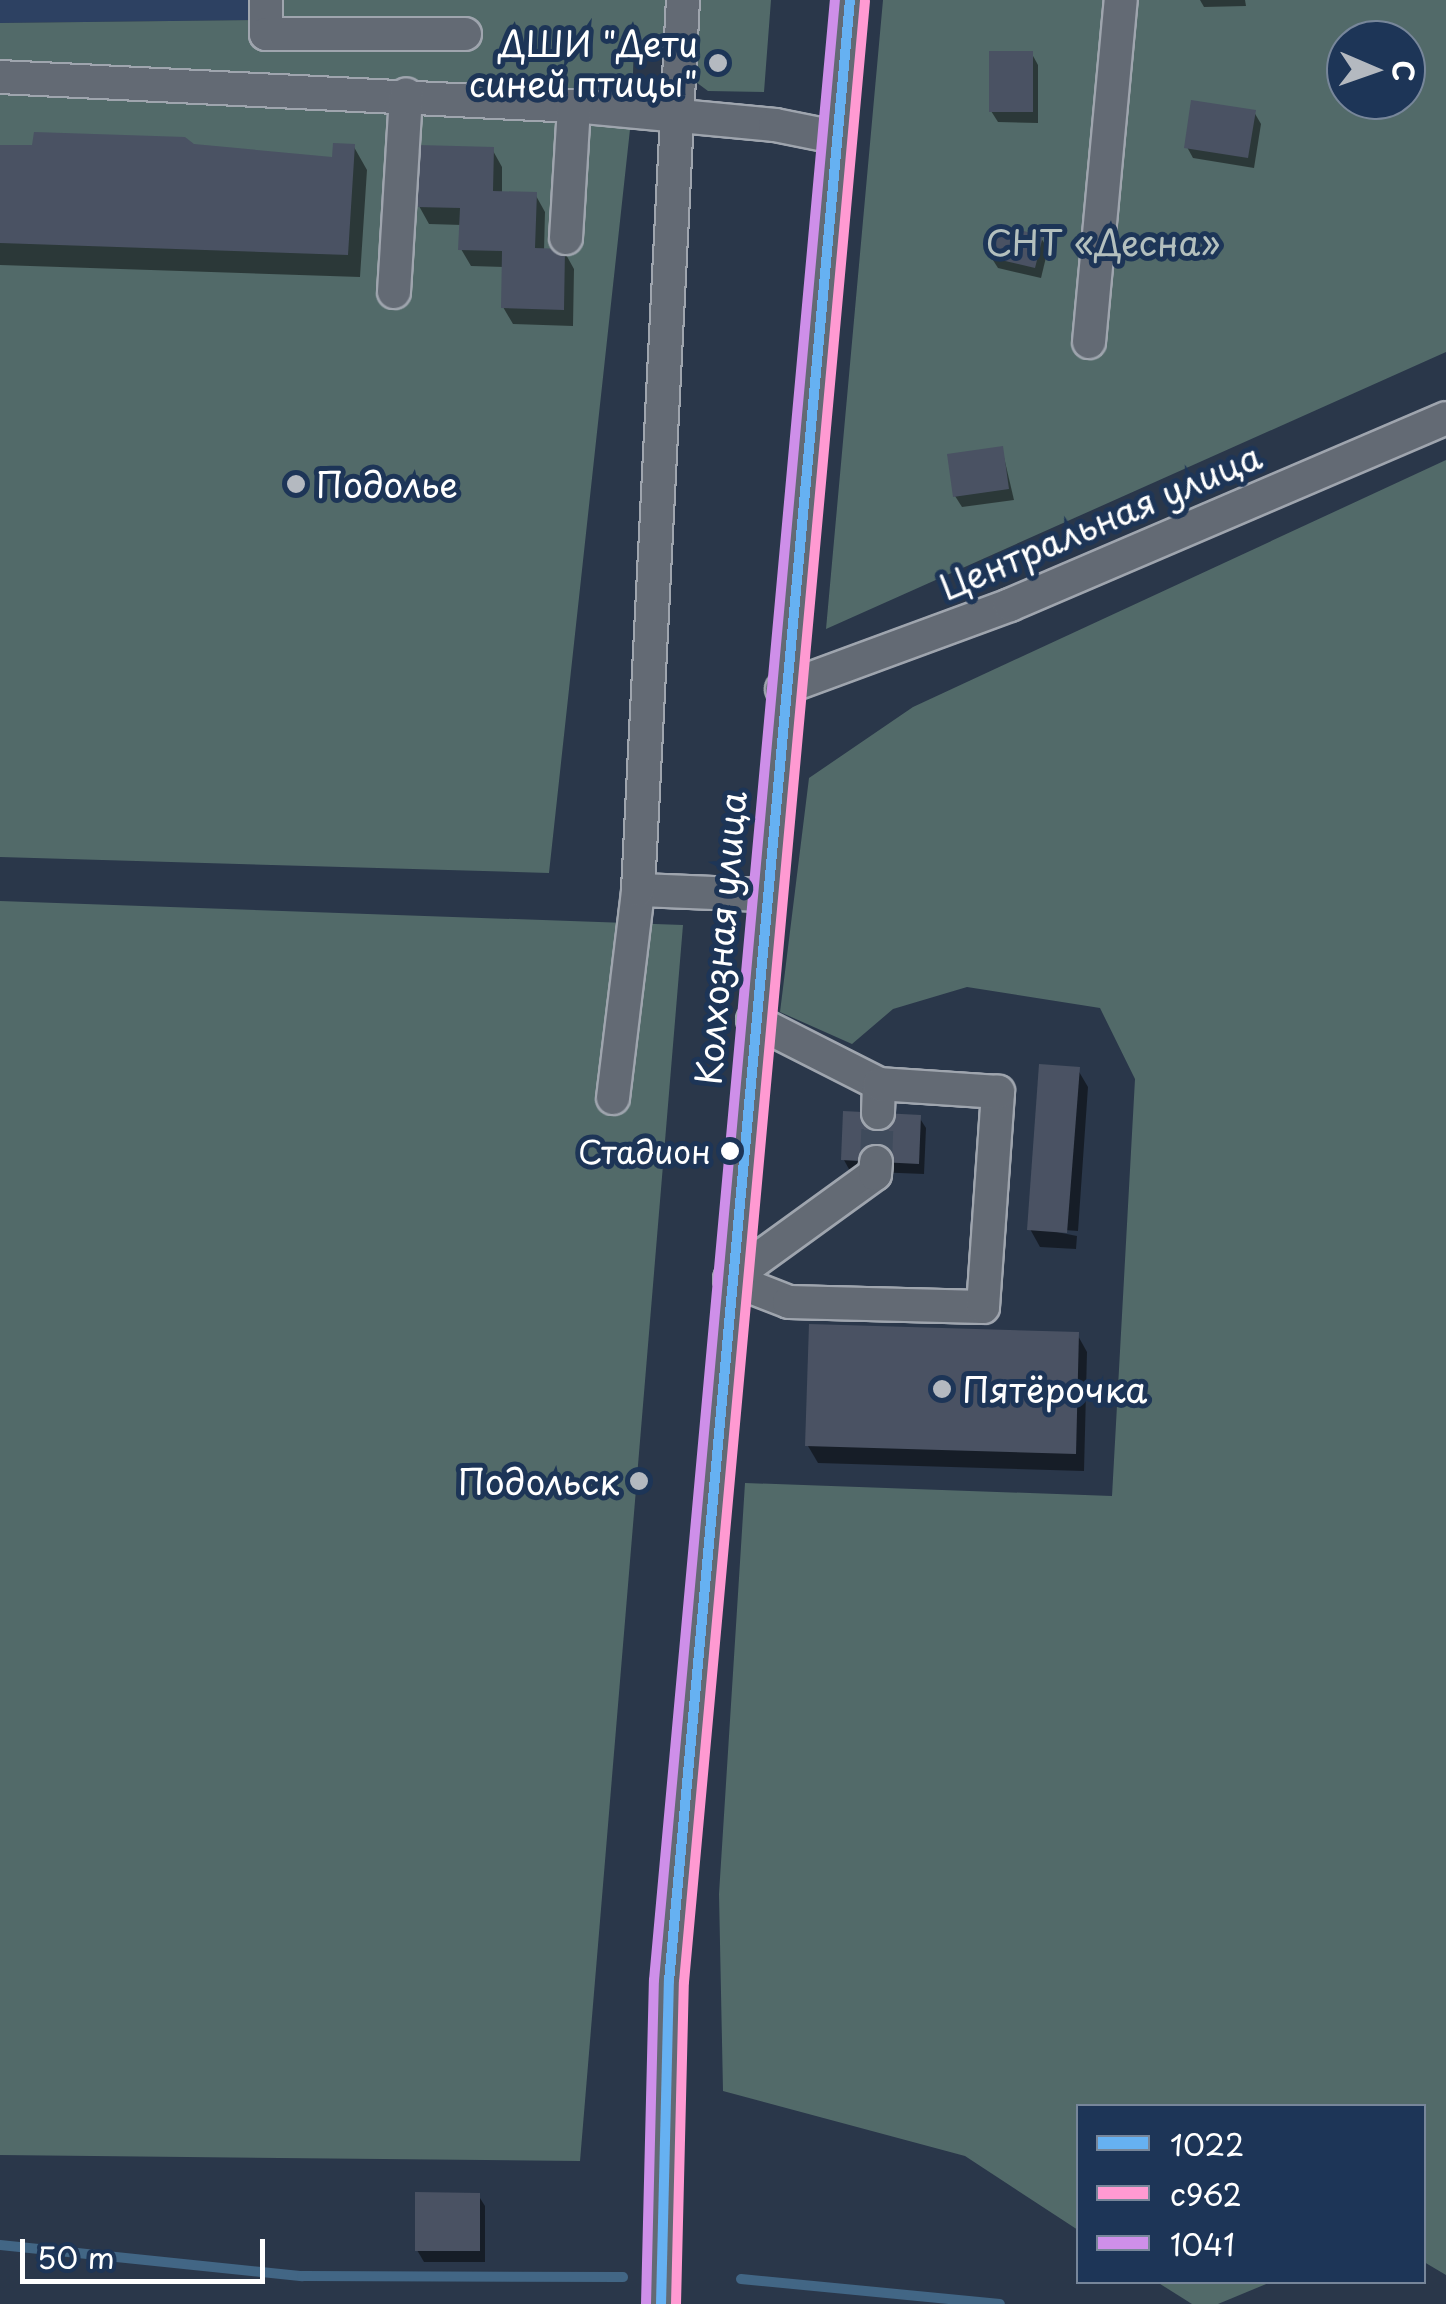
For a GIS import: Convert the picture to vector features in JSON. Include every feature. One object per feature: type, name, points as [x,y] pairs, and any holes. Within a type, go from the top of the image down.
[{"type":"street","points":[[266,0],[266,34],[465,34]]},
{"type":"street","points":[[613,1098],[638,890],[683,0]]},
{"type":"street","name":"Колхозная улица","points":[[661,2304],[669,1980],[782,689],[850,0]]},
{"type":"street","points":[[1089,342],[1121,0]]},
{"type":"street","points":[[0,77],[406,94],[574,106],[835,137]]},
{"type":"street","points":[[394,292],[406,94]]},
{"type":"street","points":[[566,238],[574,106]]},
{"type":"street","name":"Центральная улица","points":[[782,689],[1010,605],[1446,418]]},
{"type":"street","points":[[638,890],[765,895]]},
{"type":"street","points":[[730,1279],[789,1302],[984,1307],[998,1092],[879,1098],[753,1020]]},
{"type":"street","points":[[730,1279],[875,1174],[876,1162]]},
{"type":"shaded area","points":[[0,0],[267,0],[266,20],[0,23]]},
{"type":"green space","name":"Подолье","points":[[267,0],[771,0],[764,92],[708,91],[634,36],[632,111],[549,873],[0,857],[0,23],[265,20]]},
{"type":"green space","name":"СНТ «Десна»","points":[[883,0],[1446,0],[1446,352],[826,629]]},
{"type":"green space","points":[[1446,460],[1446,2275],[1426,2263],[1426,2104],[1076,2104],[1076,2229],[965,2156],[723,2091],[719,1894],[745,1483],[1112,1496],[1135,1079],[1100,1008],[967,987],[893,1009],[852,1044],[780,1012],[809,778],[913,707]]},
{"type":"green space","points":[[0,901],[683,925],[580,2161],[0,2155]]},
{"type":"green space","points":[[1160,2284],[1266,2284],[1218,2304],[1192,2304]]},
{"type":"building","points":[[989,51],[1033,51],[1033,112],[989,112]]},
{"type":"building","points":[[636,80],[665,83],[664,93],[635,90]]},
{"type":"building","points":[[1191,100],[1256,110],[1248,158],[1184,148]]},
{"type":"building","points":[[34,132],[185,137],[194,144],[332,157],[333,143],[355,144],[348,255],[0,243],[0,145],[32,145]]},
{"type":"building","points":[[418,145],[494,147],[493,191],[537,192],[535,248],[565,249],[564,310],[501,308],[502,251],[458,250],[460,208],[416,207]]},
{"type":"building","points":[[997,224],[1043,236],[1035,268],[988,257]]},
{"type":"building","points":[[1003,446],[1009,489],[953,497],[947,454]]},
{"type":"building","points":[[1039,1064],[1080,1067],[1067,1233],[1027,1230]]},
{"type":"building","points":[[843,1111],[921,1115],[919,1164],[841,1160]]},
{"type":"building","name":"Пятёрочка","points":[[809,1324],[1079,1332],[1076,1454],[805,1446]]},
{"type":"building","points":[[415,2192],[480,2193],[480,2251],[415,2251]]},
{"type":"waterway","points":[[0,2245],[302,2276],[623,2277]]},
{"type":"waterway","points":[[741,2279],[1000,2304]]},
{"type":"tunnel","points":[[876,1162],[878,1113]]},
{"type":"transit line","name":"1041","points":[[646,2304],[654,1980],[835,0]]},
{"type":"transit line","name":"1022","points":[[661,2304],[669,1981],[850,0]]},
{"type":"transit line","name":"с962","points":[[676,2304],[684,1982],[865,1]]},
{"type":"place","name":"ДШИ \"Дети синей птицы\"","points":[[718,63]]},
{"type":"place","name":"Подолье","points":[[296,484]]},
{"type":"place","name":"Стадион","points":[[730,1151]]},
{"type":"place","name":"Пятёрочка","points":[[942,1389]]},
{"type":"place","name":"Подольск","points":[[639,1481]]}]
